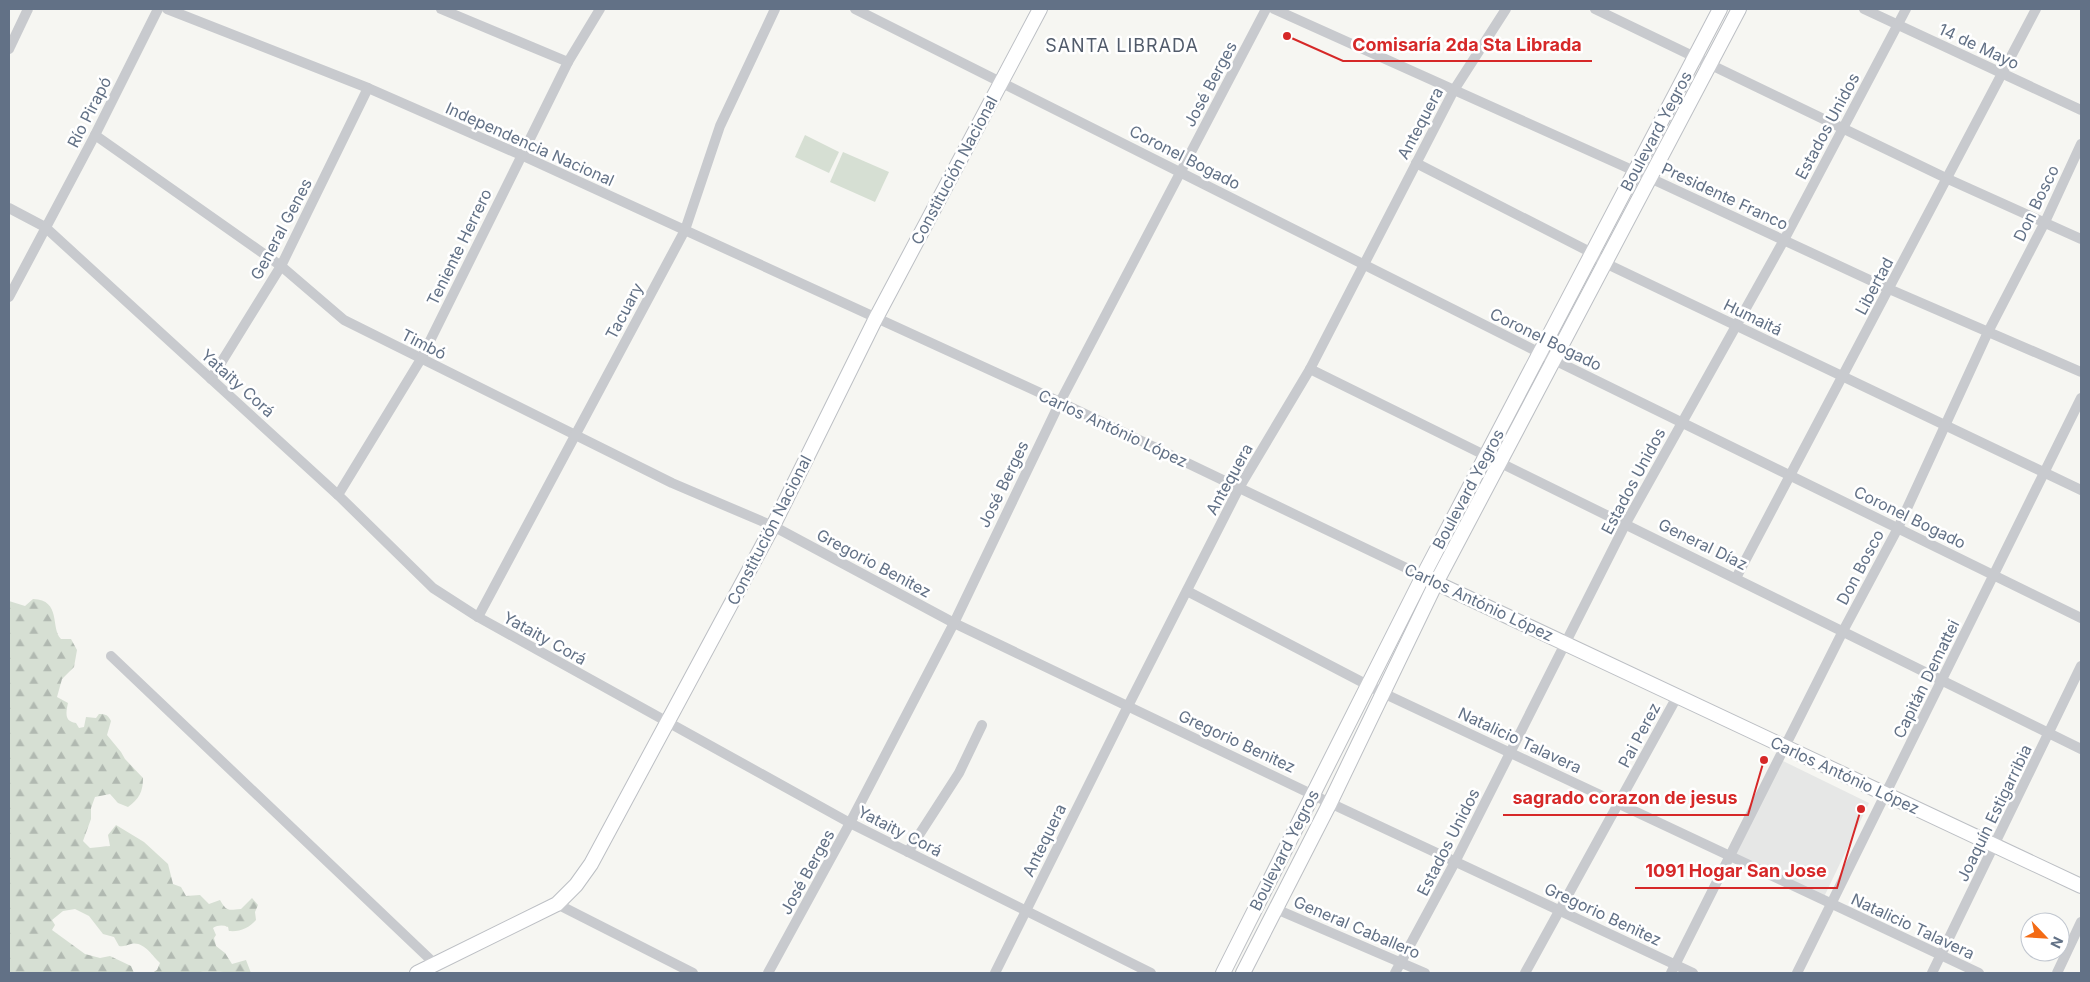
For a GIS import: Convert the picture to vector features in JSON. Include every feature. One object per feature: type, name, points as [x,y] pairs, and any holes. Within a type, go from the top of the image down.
[{"type":"main road","name":"Constitución Nacional","points":[[417,973],[557,904],[576,885],[590,864],[773,526],[876,318],[1040,9]]},
{"type":"main road","name":"Boulevard Yegros","points":[[1222,973],[1422,576],[1720,9]]},
{"type":"main road","name":"Boulevard Yegros","points":[[1243,973],[1330,803],[1436,583],[1739,9]]},
{"type":"main road","name":"Carlos António López","points":[[1422,576],[2081,886]]},
{"type":"street","points":[[9,49],[28,9]]},
{"type":"street","name":"Río Pirapó","points":[[9,297],[95,135],[158,9]]},
{"type":"street","name":"Independencia Nacional","points":[[167,9],[368,88],[521,155],[876,318]]},
{"type":"street","points":[[441,9],[568,62]]},
{"type":"street","name":"Teniente Herrero","points":[[338,495],[421,359],[568,62],[600,9]]},
{"type":"street","name":"Tacuary","points":[[478,617],[684,230],[720,126],[774,9]]},
{"type":"street","name":"Coronel Bogado","points":[[855,9],[1554,360],[2081,618]]},
{"type":"street","name":"José Berges","points":[[768,973],[850,823],[954,623],[1060,402],[1266,9]]},
{"type":"street","name":"Presidente Franco","points":[[1274,9],[1650,178],[1889,289],[2081,372]]},
{"type":"street","name":"Antequera","points":[[995,973],[1239,488],[1310,369],[1454,90],[1506,9]]},
{"type":"street","points":[[1595,9],[1948,179],[2081,239]]},
{"type":"street","name":"14 de Mayo","points":[[1864,9],[2081,110]]},
{"type":"street","name":"Estados Unidos","points":[[1396,973],[1567,643],[1626,523],[1784,240],[1906,9]]},
{"type":"street","name":"Libertad","points":[[1736,578],[2036,9]]},
{"type":"street","name":"General Genes","points":[[211,379],[281,266],[368,88]]},
{"type":"street","name":"Timbó","points":[[95,135],[281,266],[344,320],[672,483],[773,526]]},
{"type":"street","name":"Don Bosco","points":[[1674,969],[1843,631],[1898,528],[1988,332],[2045,222],[2081,144]]},
{"type":"street","name":"Humaitá","points":[[1416,163],[1592,253],[1605,263],[2081,490]]},
{"type":"street","name":"Yataity Corá","points":[[9,208],[45,227],[338,495],[433,588],[478,617],[666,723],[850,823],[1151,973]]},
{"type":"street","name":"Carlos António López","points":[[876,318],[1060,402],[1422,576]]},
{"type":"street","name":"General Díaz","points":[[1310,369],[1626,523],[2081,749]]},
{"type":"street","name":"Capitán Demattei","points":[[1797,973],[2081,398]]},
{"type":"street","name":"Gregorio Benitez","points":[[773,526],[954,623],[1559,911],[1674,969],[1693,973]]},
{"type":"street","name":"Natalicio Talavera","points":[[1187,591],[1368,685],[1979,973]]},
{"type":"street","points":[[111,656],[435,964]]},
{"type":"street","name":"Joaquín Estigarribia","points":[[1932,973],[1942,956],[2081,666]]},
{"type":"street","name":"Pai Perez","points":[[1525,973],[1678,695]]},
{"type":"street","points":[[908,852],[959,773],[982,725]]},
{"type":"street","points":[[557,904],[693,973]]},
{"type":"street","name":"General Caballero","points":[[1276,909],[1426,973]]},
{"type":"street","points":[[2057,973],[2081,922]]},
{"type":"shaded area","points":[[1781,760],[1869,803],[1823,899],[1734,857]]},
{"type":"green space","points":[[805,135],[839,152],[829,173],[795,157]]},
{"type":"green space","points":[[843,152],[889,172],[875,202],[830,182]]},
{"type":"green space","points":[[33,599],[48,604],[52,609],[56,628],[61,639],[71,639],[77,650],[74,667],[62,679],[57,697],[68,703],[66,713],[69,721],[76,723],[79,728],[84,727],[86,717],[96,718],[99,714],[108,716],[111,721],[107,735],[125,759],[143,778],[140,795],[128,807],[118,803],[110,794],[95,797],[91,808],[91,819],[83,841],[90,848],[110,846],[108,835],[116,825],[144,842],[168,864],[173,884],[181,887],[186,896],[200,895],[209,904],[220,900],[224,907],[230,910],[241,909],[252,898],[258,905],[255,912],[256,920],[250,925],[244,929],[233,931],[229,931],[228,927],[224,926],[213,928],[216,935],[214,938],[216,946],[225,953],[232,964],[246,960],[251,973],[152,973],[157,970],[160,963],[144,947],[136,944],[119,946],[114,937],[103,934],[89,916],[75,909],[63,911],[52,920],[55,925],[52,930],[85,954],[100,958],[110,956],[131,966],[134,973],[9,973],[9,601],[25,606]]},
{"type":"place","name":"Comisaría 2da Sta Librada","points":[[1287,36]]},
{"type":"place","name":"sagrado corazon de jesus","points":[[1764,760]]},
{"type":"place","name":"1091 Hogar San Jose","points":[[1861,809]]},
{"type":"district","name":"SANTA LIBRADA","points":[[1122,45]]}]
